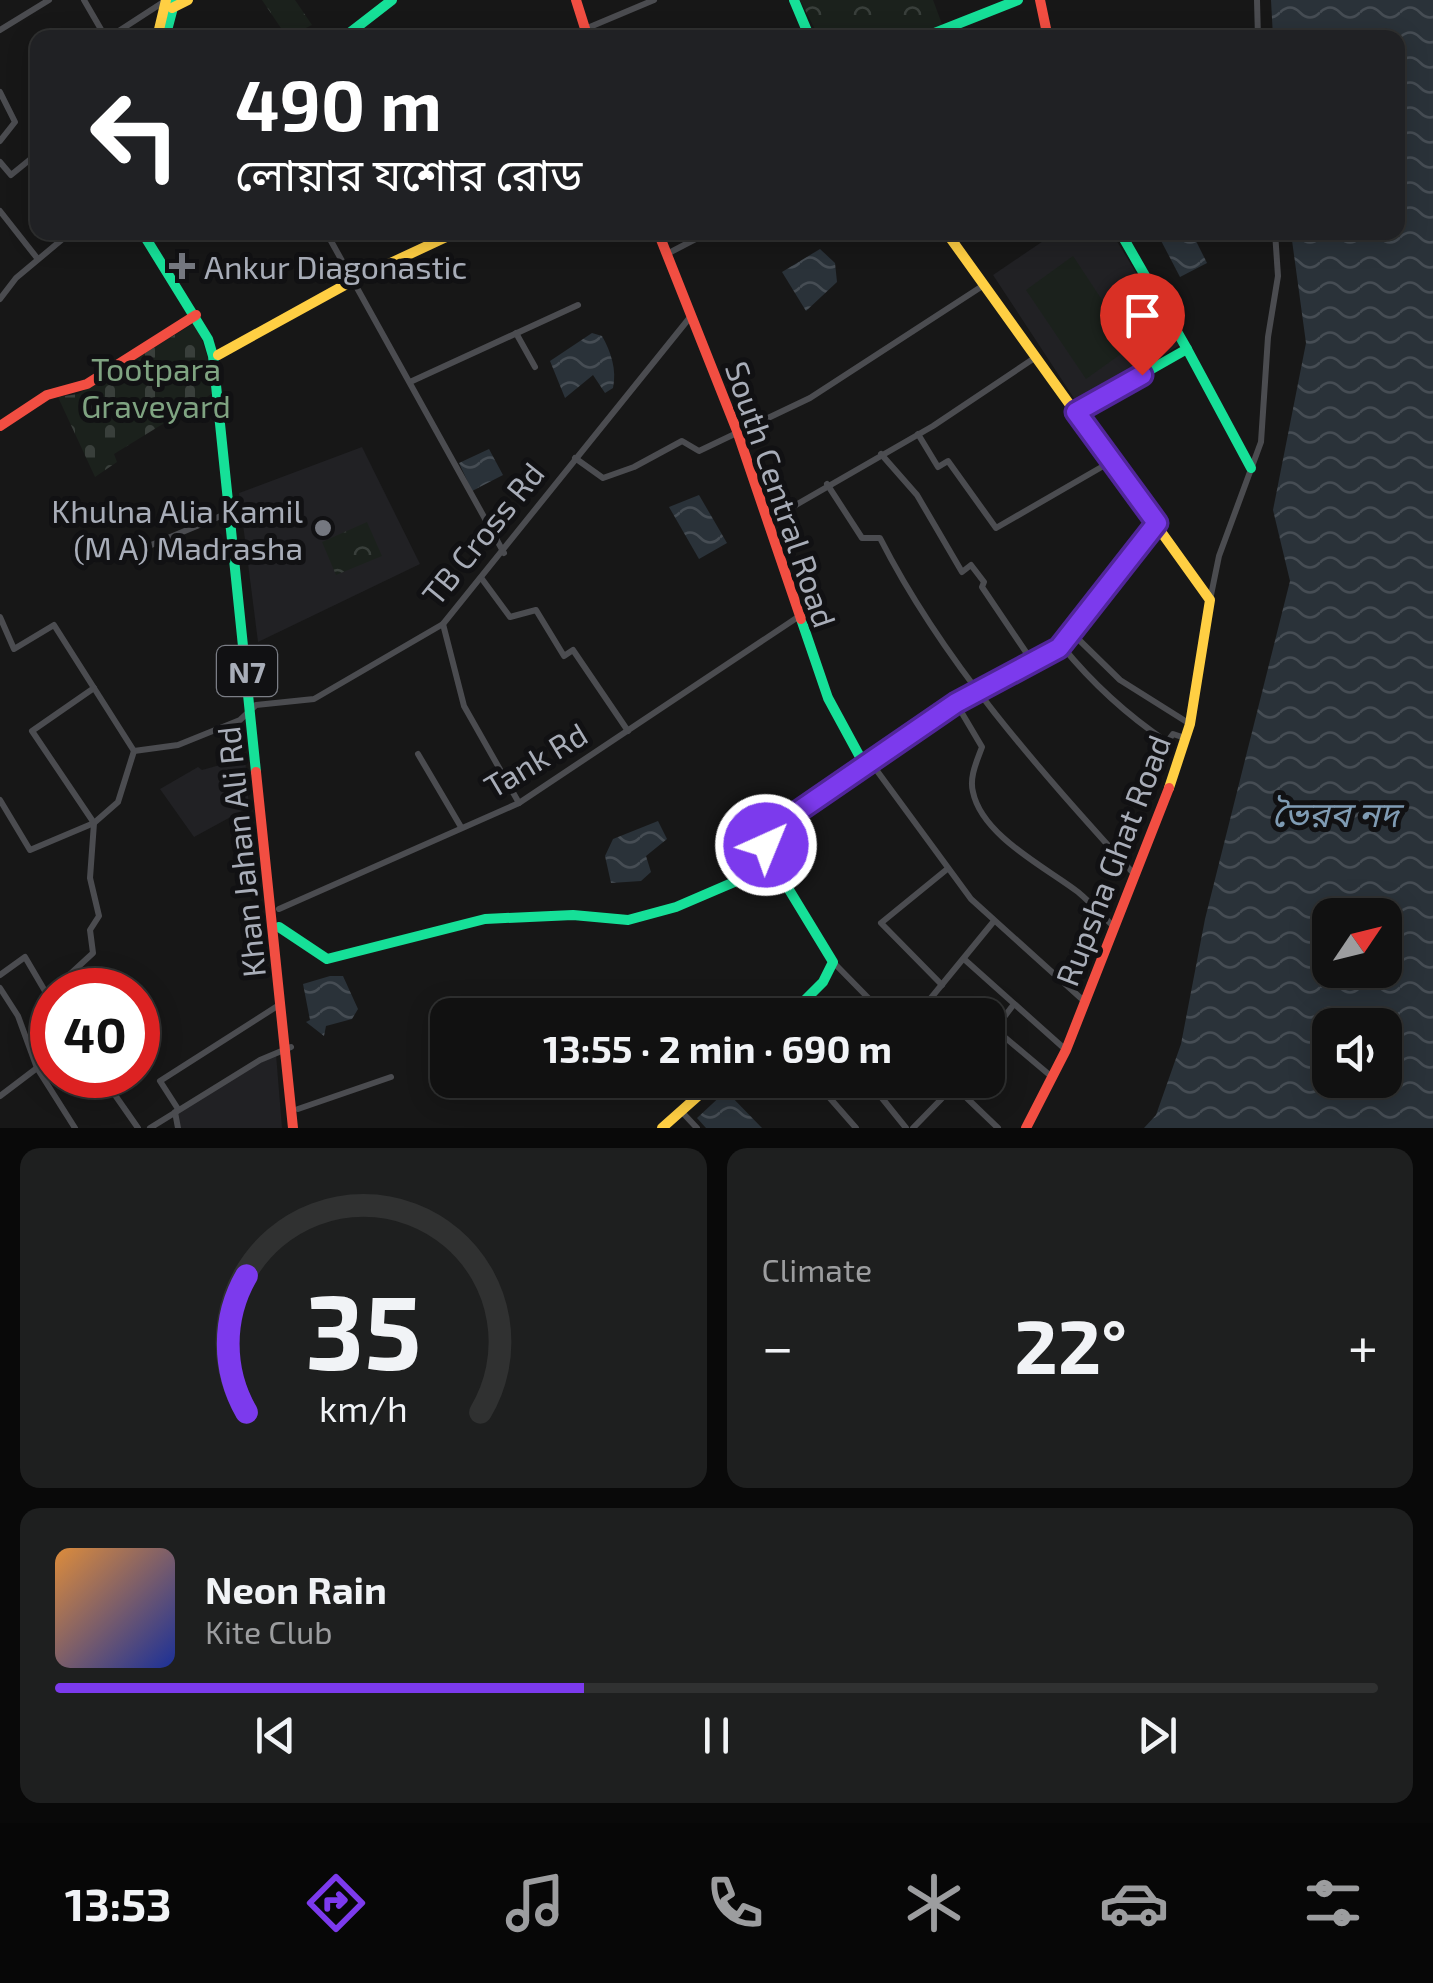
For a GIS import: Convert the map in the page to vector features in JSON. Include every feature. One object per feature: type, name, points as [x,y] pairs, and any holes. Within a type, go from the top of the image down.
[{"type":"main road","points":[[169,3],[188,0]]},
{"type":"main road","points":[[353,30],[392,0]]},
{"type":"main road","points":[[576,0],[585,30]]},
{"type":"main road","points":[[794,0],[807,30]]},
{"type":"main road","points":[[942,30],[1018,0]]},
{"type":"main road","points":[[1040,0],[1046,30]]},
{"type":"main road","points":[[160,30],[169,3]]},
{"type":"main road","points":[[167,30],[169,3]]},
{"type":"main road","name":"Khan Jahan Ali Rd","points":[[147,240],[196,315],[213,356],[278,909],[296,1128]]},
{"type":"main road","name":"Khan Jahan Ali Rd","points":[[154,240],[218,356],[280,1004],[298,1110],[296,1128]]},
{"type":"main road","points":[[218,356],[354,280],[440,240]]},
{"type":"main road","name":"South Central Road","points":[[661,240],[737,431],[828,698],[869,766]]},
{"type":"main road","points":[[952,240],[1210,600]]},
{"type":"main road","points":[[1125,240],[1251,468]]},
{"type":"main road","points":[[0,426],[47,395],[86,384],[196,315]]},
{"type":"main road","points":[[1076,412],[1188,350]]},
{"type":"main road","points":[[807,998],[823,982],[833,962],[774,865],[766,845],[767,834],[956,703],[1034,665],[1062,645],[1157,523]]},
{"type":"main road","name":"Rupsha Ghat Road","points":[[1026,1128],[1066,1050],[1186,738],[1210,600]]},
{"type":"main road","points":[[279,926],[327,959],[485,919],[573,916],[628,920],[676,906],[774,865]]},
{"type":"main road","points":[[662,1128],[696,1098]]},
{"type":"street","points":[[0,30],[49,0]]},
{"type":"street","points":[[84,0],[102,30]]},
{"type":"street","points":[[592,30],[654,0]]},
{"type":"street","points":[[1257,0],[1258,30]]},
{"type":"street","points":[[121,30],[169,3]]},
{"type":"street","points":[[0,92],[15,122],[0,141]]},
{"type":"street","points":[[0,162],[10,176],[30,160]]},
{"type":"street","points":[[0,210],[38,258]]},
{"type":"street","points":[[0,299],[61,240]]},
{"type":"street","points":[[331,240],[504,552]]},
{"type":"street","points":[[666,254],[693,240]]},
{"type":"street","points":[[1210,600],[1219,556],[1261,442],[1268,337],[1278,276],[1276,240]]},
{"type":"street","points":[[575,458],[603,478],[634,468],[682,441],[699,451],[810,398],[984,285]]},
{"type":"street","points":[[410,382],[578,305]]},
{"type":"street","name":"TB Cross Rd","points":[[134,750],[178,745],[254,708],[314,699],[442,624],[692,315]]},
{"type":"street","points":[[516,333],[535,368]]},
{"type":"street","points":[[768,522],[918,434],[1037,356]]},
{"type":"street","points":[[918,434],[938,467],[948,461],[996,528],[1112,461]]},
{"type":"street","points":[[882,454],[916,495],[962,572],[972,565],[984,582],[982,587],[1034,665]]},
{"type":"street","points":[[828,484],[862,538],[874,534],[880,538],[904,586],[1034,764],[1134,874]]},
{"type":"street","points":[[144,548],[229,512]]},
{"type":"street","points":[[482,579],[510,617],[536,610],[564,656],[574,650],[628,731]]},
{"type":"street","name":"Tank Rd","points":[[278,909],[519,804],[798,616]]},
{"type":"street","points":[[0,617],[2,630],[14,650],[54,626],[134,750],[118,802],[94,823],[30,850],[0,800]]},
{"type":"street","points":[[442,624],[464,706],[519,804]]},
{"type":"street","points":[[1071,632],[1120,680],[1190,724]]},
{"type":"street","points":[[1062,645],[1090,680],[1139,723],[1168,742],[1173,734],[1186,738]]},
{"type":"street","points":[[76,968],[94,953],[90,930],[99,916],[90,878],[94,823],[32,732],[94,688]]},
{"type":"street","points":[[956,703],[982,747],[972,776],[973,794],[985,816],[1033,864],[1078,892],[1112,924]]},
{"type":"street","points":[[418,754],[462,827]]},
{"type":"street","points":[[869,766],[946,870],[994,921],[1084,1001]]},
{"type":"street","points":[[942,985],[881,924],[946,870]]},
{"type":"street","points":[[931,998],[994,921]]},
{"type":"street","points":[[0,974],[25,957],[32,968]]},
{"type":"street","points":[[964,959],[1066,1050]]},
{"type":"street","points":[[833,962],[869,998]]},
{"type":"street","points":[[0,988],[18,1016],[30,1049]]},
{"type":"street","points":[[178,1128],[177,1110],[160,1080],[280,1004]]},
{"type":"street","points":[[1014,1004],[994,1028],[1052,1078]]},
{"type":"street","points":[[150,1128],[288,1049]]},
{"type":"street","points":[[0,1096],[30,1073]]},
{"type":"street","points":[[298,1110],[391,1077]]},
{"type":"street","points":[[56,1098],[75,1128]]},
{"type":"street","points":[[116,1098],[138,1128]]},
{"type":"street","points":[[830,1098],[856,1128]]},
{"type":"street","points":[[883,1098],[906,1128]]},
{"type":"street","points":[[967,1098],[998,1128]]},
{"type":"street","points":[[914,1128],[940,1100]]},
{"type":"street","points":[[681,1111],[697,1128]]},
{"type":"shaded area","points":[[1045,240],[1116,240],[1180,345],[1079,406],[993,275]]},
{"type":"shaded area","name":"Khulna Alia Kamil (M A) Madrasha","points":[[362,447],[420,564],[258,642],[239,493]]},
{"type":"shaded area","points":[[245,758],[249,807],[194,837],[160,789],[198,767],[202,770]]},
{"type":"shaded area","points":[[276,1054],[282,1128],[178,1128],[175,1112]]},
{"type":"green space","points":[[262,0],[295,0],[312,25],[302,30],[282,30]]},
{"type":"green space","points":[[800,0],[933,0],[943,27],[935,30],[815,30]]},
{"type":"green space","points":[[1073,256],[1104,303],[1125,351],[1086,379],[1026,290]]},
{"type":"green space","name":"Tootpara Graveyard","points":[[196,322],[218,390],[114,454],[117,462],[95,477],[58,397],[78,394]]},
{"type":"green space","points":[[367,522],[382,556],[336,575],[322,542]]},
{"type":"water","name":"ভৈরব নদ","points":[[1271,0],[1433,0],[1433,1128],[1144,1128],[1156,1115],[1181,1044],[1205,919],[1290,581],[1273,510],[1306,343],[1292,240],[1405,240],[1405,30],[1273,30]]},
{"type":"water","points":[[1161,240],[1196,240],[1207,263],[1180,277]]},
{"type":"water","points":[[820,249],[835,263],[837,282],[806,311],[782,272]]},
{"type":"water","points":[[592,333],[602,336],[608,348],[614,368],[613,388],[605,393],[593,375],[565,398],[550,361]]},
{"type":"water","points":[[489,449],[503,475],[472,491],[459,463]]},
{"type":"water","points":[[699,495],[727,543],[699,559],[669,507]]},
{"type":"water","points":[[658,821],[667,839],[646,856],[651,872],[641,881],[611,883],[605,856],[613,839]]},
{"type":"water","points":[[343,976],[358,1009],[352,1019],[326,1026],[324,1036],[306,1022],[310,1020],[303,984]]},
{"type":"water","points":[[718,1098],[733,1098],[762,1128],[706,1128],[697,1118]]},
{"type":"traffic: fast","points":[[167,30],[175,0]]},
{"type":"traffic: fast","points":[[353,30],[392,0]]},
{"type":"traffic: fast","points":[[794,0],[807,30]]},
{"type":"traffic: fast","points":[[942,30],[1018,0]]},
{"type":"traffic: fast","points":[[147,240],[208,339],[213,356],[256,772]]},
{"type":"traffic: fast","points":[[1076,412],[1187,349],[1125,240]]},
{"type":"traffic: fast","points":[[1187,349],[1251,468]]},
{"type":"traffic: fast","points":[[807,998],[823,982],[833,962],[774,865],[767,834],[956,703],[1059,649],[1157,523]]},
{"type":"traffic: fast","points":[[801,619],[828,698],[866,768]]},
{"type":"traffic: fast","points":[[279,927],[327,959],[485,919],[573,915],[628,920],[676,907],[774,865]]},
{"type":"traffic: slow","points":[[159,30],[166,0]]},
{"type":"traffic: slow","points":[[172,8],[188,0]]},
{"type":"traffic: slow","points":[[218,355],[354,280],[440,240]]},
{"type":"traffic: slow","points":[[952,240],[1210,600],[1190,724],[1169,788]]},
{"type":"traffic: slow","points":[[662,1128],[696,1098]]},
{"type":"traffic: jam","points":[[576,0],[585,30]]},
{"type":"traffic: jam","points":[[1040,0],[1046,30]]},
{"type":"traffic: jam","points":[[661,240],[737,431],[801,619]]},
{"type":"traffic: jam","points":[[0,426],[47,395],[87,384],[196,315]]},
{"type":"traffic: jam","points":[[256,772],[293,1128]]},
{"type":"traffic: jam","points":[[1026,1128],[1066,1050],[1169,788]]},
{"type":"place","name":"Ankur Diagonastic","points":[[182,266]]},
{"type":"place","name":"Khulna Alia Kamil (M A) Madrasha","points":[[323,528]]},
{"type":"route","points":[[766,845],[767,834],[774,828],[956,703],[981,694],[1059,648],[1157,523],[1076,412],[1142,375]]}]
